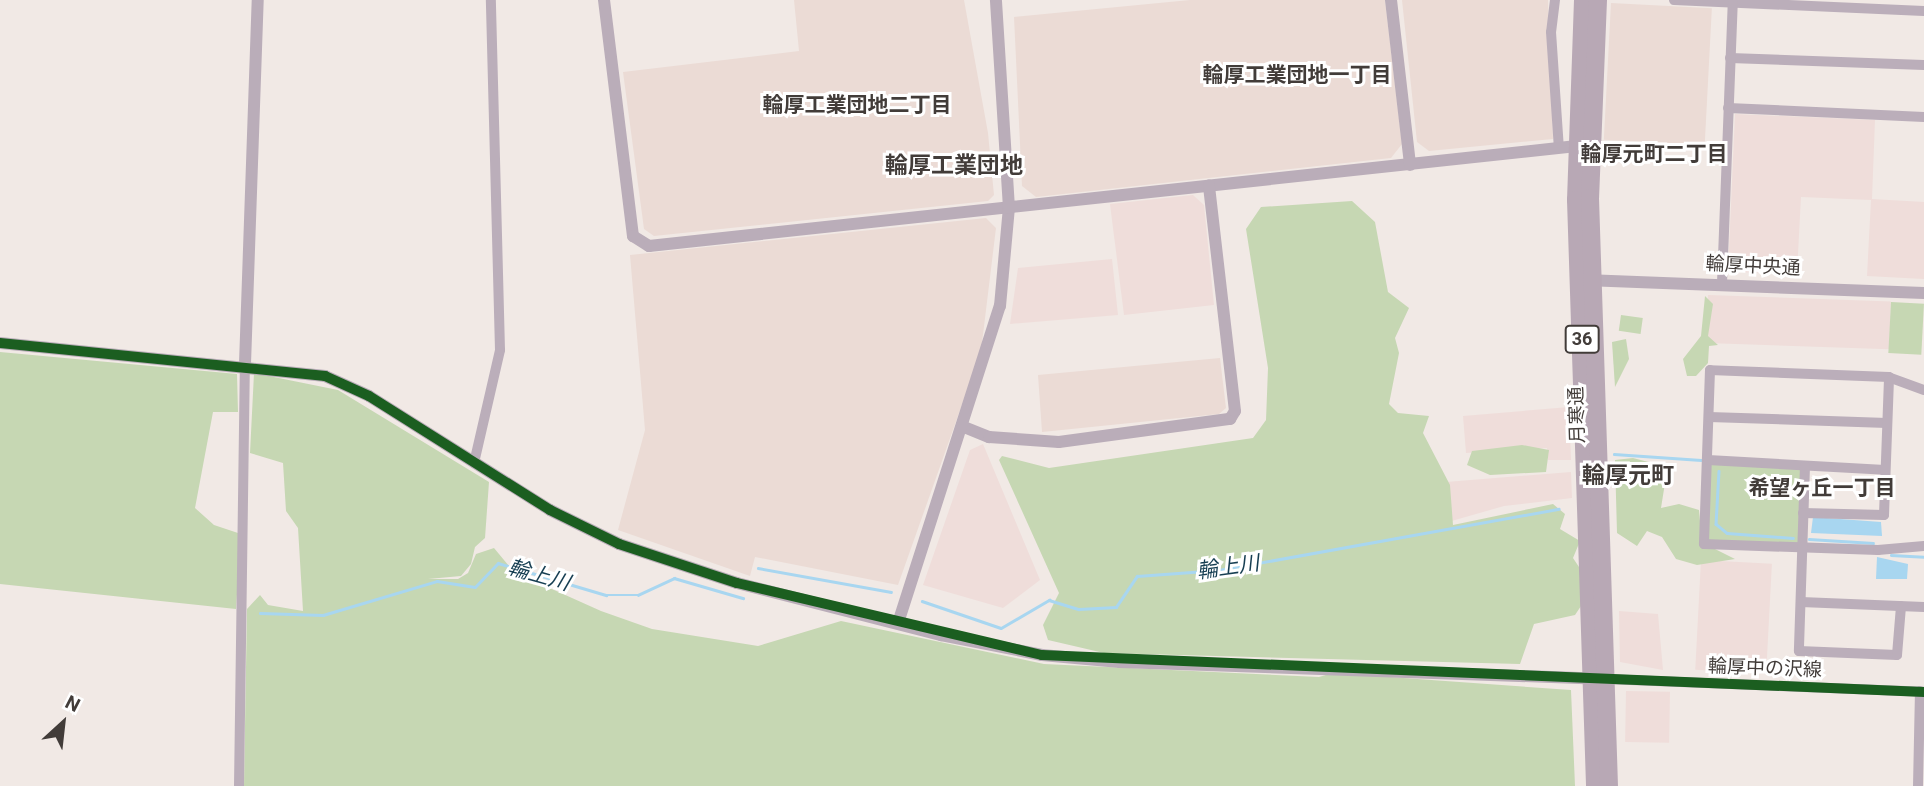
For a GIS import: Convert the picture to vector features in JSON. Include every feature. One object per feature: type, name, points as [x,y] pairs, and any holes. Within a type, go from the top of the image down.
[{"type":"highway","name":"月寒通","points":[[1583,0],[1568,147],[1587,280]]},
{"type":"highway","name":"月寒通","points":[[1595,786],[1598,679],[1587,280],[1598,0]]},
{"type":"highway","name":"月寒通","points":[[1598,679],[1609,786]]},
{"type":"street","points":[[239,786],[244,364],[258,0]]},
{"type":"street","points":[[474,463],[500,350],[491,0]]},
{"type":"street","points":[[604,0],[634,236],[640,243],[1009,208],[1568,147],[1551,32],[1555,0]]},
{"type":"street","points":[[898,624],[964,427],[1000,306],[1009,208],[996,0]]},
{"type":"street","points":[[1391,0],[1410,165]]},
{"type":"street","points":[[1590,173],[1591,0]]},
{"type":"street","points":[[1674,0],[1733,4],[1882,5],[1924,12]]},
{"type":"street","points":[[1722,284],[1733,4]]},
{"type":"street","points":[[1730,58],[1924,65]]},
{"type":"street","points":[[1728,108],[1924,117]]},
{"type":"street","points":[[964,427],[989,437],[1059,442],[1230,419],[1235,411],[1209,185]]},
{"type":"street","name":"輪厚中央通","points":[[1587,280],[1924,293]]},
{"type":"street","points":[[0,344],[244,364],[325,376],[584,529],[658,559],[898,624],[1042,655],[1120,662],[1598,679]]},
{"type":"street","points":[[1924,390],[1889,377],[1710,370],[1704,544],[1803,549],[1924,545]]},
{"type":"street","points":[[1803,513],[1884,515],[1889,377]]},
{"type":"street","points":[[1709,417],[1887,423]]},
{"type":"street","points":[[1708,460],[1885,470]]},
{"type":"street","points":[[1805,466],[1799,651],[1897,655],[1901,606]]},
{"type":"street","points":[[1801,602],[1924,607]]},
{"type":"street","name":"輪厚中の沢線","points":[[1598,679],[1922,691]]},
{"type":"street","points":[[1918,786],[1922,691]]},
{"type":"shaded area","points":[[794,0],[964,0],[988,133],[994,195],[988,201],[654,236],[644,229],[623,72],[799,51]]},
{"type":"shaded area","points":[[1190,0],[1385,0],[1402,144],[1391,158],[1036,197],[1022,186],[1014,17]]},
{"type":"shaded area","points":[[1402,0],[1548,0],[1553,139],[1429,151],[1417,142]]},
{"type":"shaded area","points":[[1611,3],[1712,8],[1705,145],[1604,140]]},
{"type":"shaded area","points":[[1735,114],[1875,120],[1872,199],[1924,202],[1924,279],[1867,276],[1871,200],[1801,197],[1797,273],[1728,272]]},
{"type":"shaded area","points":[[1193,195],[1204,205],[1214,305],[1124,315],[1110,204]]},
{"type":"shaded area","points":[[986,218],[996,228],[981,351],[898,585],[755,557],[750,576],[618,530],[645,430],[630,255]]},
{"type":"shaded area","points":[[1112,259],[1118,315],[1010,324],[1018,268]]},
{"type":"shaded area","points":[[1708,295],[1891,301],[1889,349],[1706,343]]},
{"type":"shaded area","points":[[1220,358],[1226,408],[1219,414],[1042,432],[1038,375]]},
{"type":"shaded area","points":[[1569,407],[1571,460],[1548,460],[1547,448],[1466,453],[1463,416]]},
{"type":"shaded area","points":[[983,444],[1040,580],[1003,608],[923,585],[970,450]]},
{"type":"shaded area","points":[[1571,472],[1572,498],[1504,506],[1448,522],[1446,482]]},
{"type":"shaded area","points":[[1701,560],[1772,564],[1766,674],[1695,670]]},
{"type":"shaded area","points":[[1619,611],[1658,614],[1663,670],[1620,662]]},
{"type":"shaded area","points":[[1626,691],[1670,692],[1669,743],[1625,742]]},
{"type":"green space","points":[[1352,201],[1375,222],[1388,292],[1409,308],[1395,338],[1399,353],[1389,404],[1398,413],[1429,416],[1423,433],[1450,485],[1453,525],[1553,504],[1565,514],[1560,529],[1580,541],[1573,558],[1583,573],[1583,603],[1575,615],[1534,624],[1520,664],[1104,653],[1048,640],[1043,625],[1059,593],[999,460],[1002,456],[1049,468],[1253,438],[1266,420],[1268,368],[1246,229],[1261,207]]},
{"type":"green space","points":[[1705,296],[1713,304],[1708,336],[1718,345],[1709,346],[1708,363],[1696,376],[1687,376],[1683,359],[1701,336]]},
{"type":"green space","points":[[1891,302],[1924,304],[1921,355],[1888,353]]},
{"type":"green space","points":[[1621,315],[1643,318],[1641,334],[1619,331]]},
{"type":"green space","points":[[1626,339],[1629,359],[1615,387],[1612,342]]},
{"type":"green space","points":[[0,352],[237,374],[238,412],[213,412],[195,508],[214,525],[241,534],[236,609],[0,584]]},
{"type":"green space","points":[[254,373],[338,390],[489,482],[485,538],[475,547],[471,564],[461,576],[428,579],[458,579],[468,573],[476,554],[494,548],[514,572],[601,611],[652,629],[758,646],[841,621],[1044,664],[1319,677],[1333,673],[1571,690],[1575,786],[244,786],[247,609],[260,595],[268,605],[303,611],[298,528],[286,511],[283,463],[250,453]]},
{"type":"green space","points":[[1522,445],[1549,450],[1546,472],[1490,475],[1467,465],[1472,451]]},
{"type":"green space","points":[[1633,458],[1656,464],[1665,483],[1661,508],[1679,504],[1699,510],[1701,532],[1708,460],[1805,466],[1803,549],[1711,547],[1735,559],[1697,565],[1676,559],[1662,537],[1647,531],[1637,546],[1617,533],[1615,460]]},
{"type":"water","points":[[1813,517],[1881,522],[1882,536],[1811,533]]},
{"type":"water","points":[[1877,557],[1908,564],[1907,579],[1876,579]]},
{"type":"waterway","name":"輪上川","points":[[1614,454],[1701,460]]},
{"type":"waterway","name":"輪上川","points":[[1719,471],[1716,524],[1727,533],[1793,538]]},
{"type":"waterway","name":"輪上川","points":[[922,601],[1001,628],[1049,600],[1079,609],[1116,607],[1137,576],[1219,570],[1559,509]]},
{"type":"waterway","name":"輪上川","points":[[1809,539],[1873,543]]},
{"type":"waterway","name":"輪上川","points":[[1891,555],[1924,557]]},
{"type":"waterway","name":"輪上川","points":[[260,613],[323,615],[437,581],[475,587],[498,563],[606,595],[638,595],[674,578],[743,598]]},
{"type":"waterway","name":"輪上川","points":[[758,568],[891,592]]},
{"type":"cycle path","points":[[0,343],[325,376],[369,396],[550,510],[619,544],[737,583],[1042,655],[1924,692]]},
{"type":"district","name":"輪厚工業団地一丁目","points":[[1297,75]]},
{"type":"district","name":"輪厚工業団地二丁目","points":[[857,105]]},
{"type":"district","name":"輪厚元町二丁目","points":[[1654,154]]},
{"type":"district","name":"輪厚工業団地","points":[[954,166]]},
{"type":"district","name":"輪厚元町","points":[[1628,476]]},
{"type":"district","name":"希望ヶ丘一丁目","points":[[1822,488]]}]
